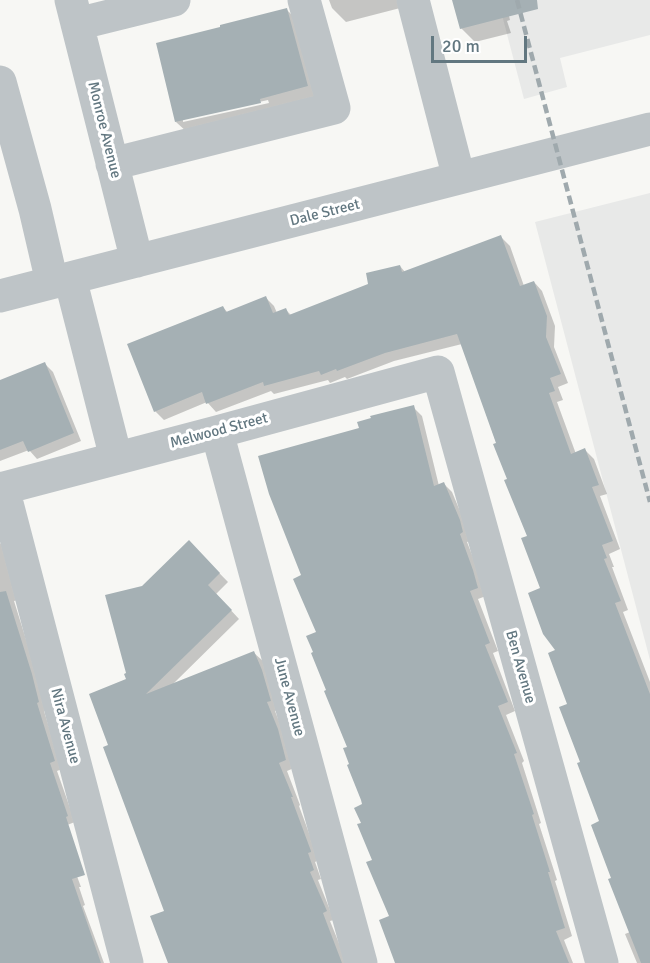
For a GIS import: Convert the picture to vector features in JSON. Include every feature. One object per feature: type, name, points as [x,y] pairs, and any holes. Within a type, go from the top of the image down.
[{"type":"street","points":[[74,12],[174,0]]},
{"type":"street","points":[[112,164],[334,108],[304,0]]},
{"type":"street","points":[[413,0],[459,178]]},
{"type":"street","name":"Monroe Avenue","points":[[74,12],[137,261]]},
{"type":"street","points":[[0,82],[35,209],[61,280],[116,458]]},
{"type":"street","name":"Dale Street","points":[[0,296],[650,129]]},
{"type":"street","name":"Melwood Street","points":[[1,488],[438,372]]},
{"type":"street","name":"Ben Avenue","points":[[438,372],[602,963]]},
{"type":"street","name":"June Avenue","points":[[217,432],[361,963]]},
{"type":"street","name":"Nira Avenue","points":[[1,488],[127,963]]},
{"type":"shaded area","points":[[498,0],[650,0],[650,35],[560,58],[567,87],[524,99]]},
{"type":"shaded area","points":[[650,193],[650,660],[535,222]]},
{"type":"building","points":[[452,0],[537,0],[538,9],[460,29]]},
{"type":"building","points":[[287,8],[308,86],[260,99],[261,103],[175,122],[156,43]]},
{"type":"building","points":[[501,235],[520,286],[534,281],[547,316],[546,337],[561,374],[550,378],[555,391],[549,393],[571,454],[585,448],[599,485],[592,487],[613,541],[602,545],[607,558],[604,559],[621,601],[615,603],[650,694],[650,963],[641,963],[608,879],[611,878],[591,825],[599,821],[559,707],[567,704],[548,653],[555,650],[543,634],[528,593],[540,588],[521,538],[527,536],[504,480],[507,479],[493,444],[496,443],[457,334],[385,353],[321,375],[319,371],[264,386],[263,382],[206,404],[202,392],[154,412],[127,344],[223,306],[226,312],[266,296],[273,313],[286,308],[289,315],[368,284],[366,273],[400,265],[402,272]]},
{"type":"building","points":[[45,362],[74,433],[28,452],[23,441],[0,450],[0,380]]},
{"type":"building","points":[[414,405],[434,486],[444,482],[460,520],[463,532],[460,534],[478,588],[470,591],[490,643],[485,645],[508,702],[498,706],[517,753],[514,754],[534,814],[532,815],[565,928],[556,931],[569,963],[395,963],[379,920],[389,916],[366,862],[372,860],[357,824],[361,823],[354,808],[362,804],[361,800],[347,765],[349,764],[343,748],[347,747],[324,691],[326,690],[306,636],[316,632],[293,579],[301,575],[269,494],[258,456],[359,428],[357,422],[371,418],[370,416]]},
{"type":"building","points":[[189,540],[220,573],[208,585],[232,610],[146,694],[254,651],[262,670],[271,701],[267,702],[278,729],[286,760],[279,763],[311,851],[308,853],[314,870],[310,872],[327,911],[323,913],[342,963],[168,963],[150,916],[164,911],[103,747],[108,745],[89,694],[126,679],[105,595],[142,586]]},
{"type":"building","points":[[6,591],[32,674],[39,702],[37,703],[55,761],[50,763],[85,875],[72,879],[101,963],[0,963],[0,592]]},
{"type":"railway","points":[[517,0],[650,502]]}]
